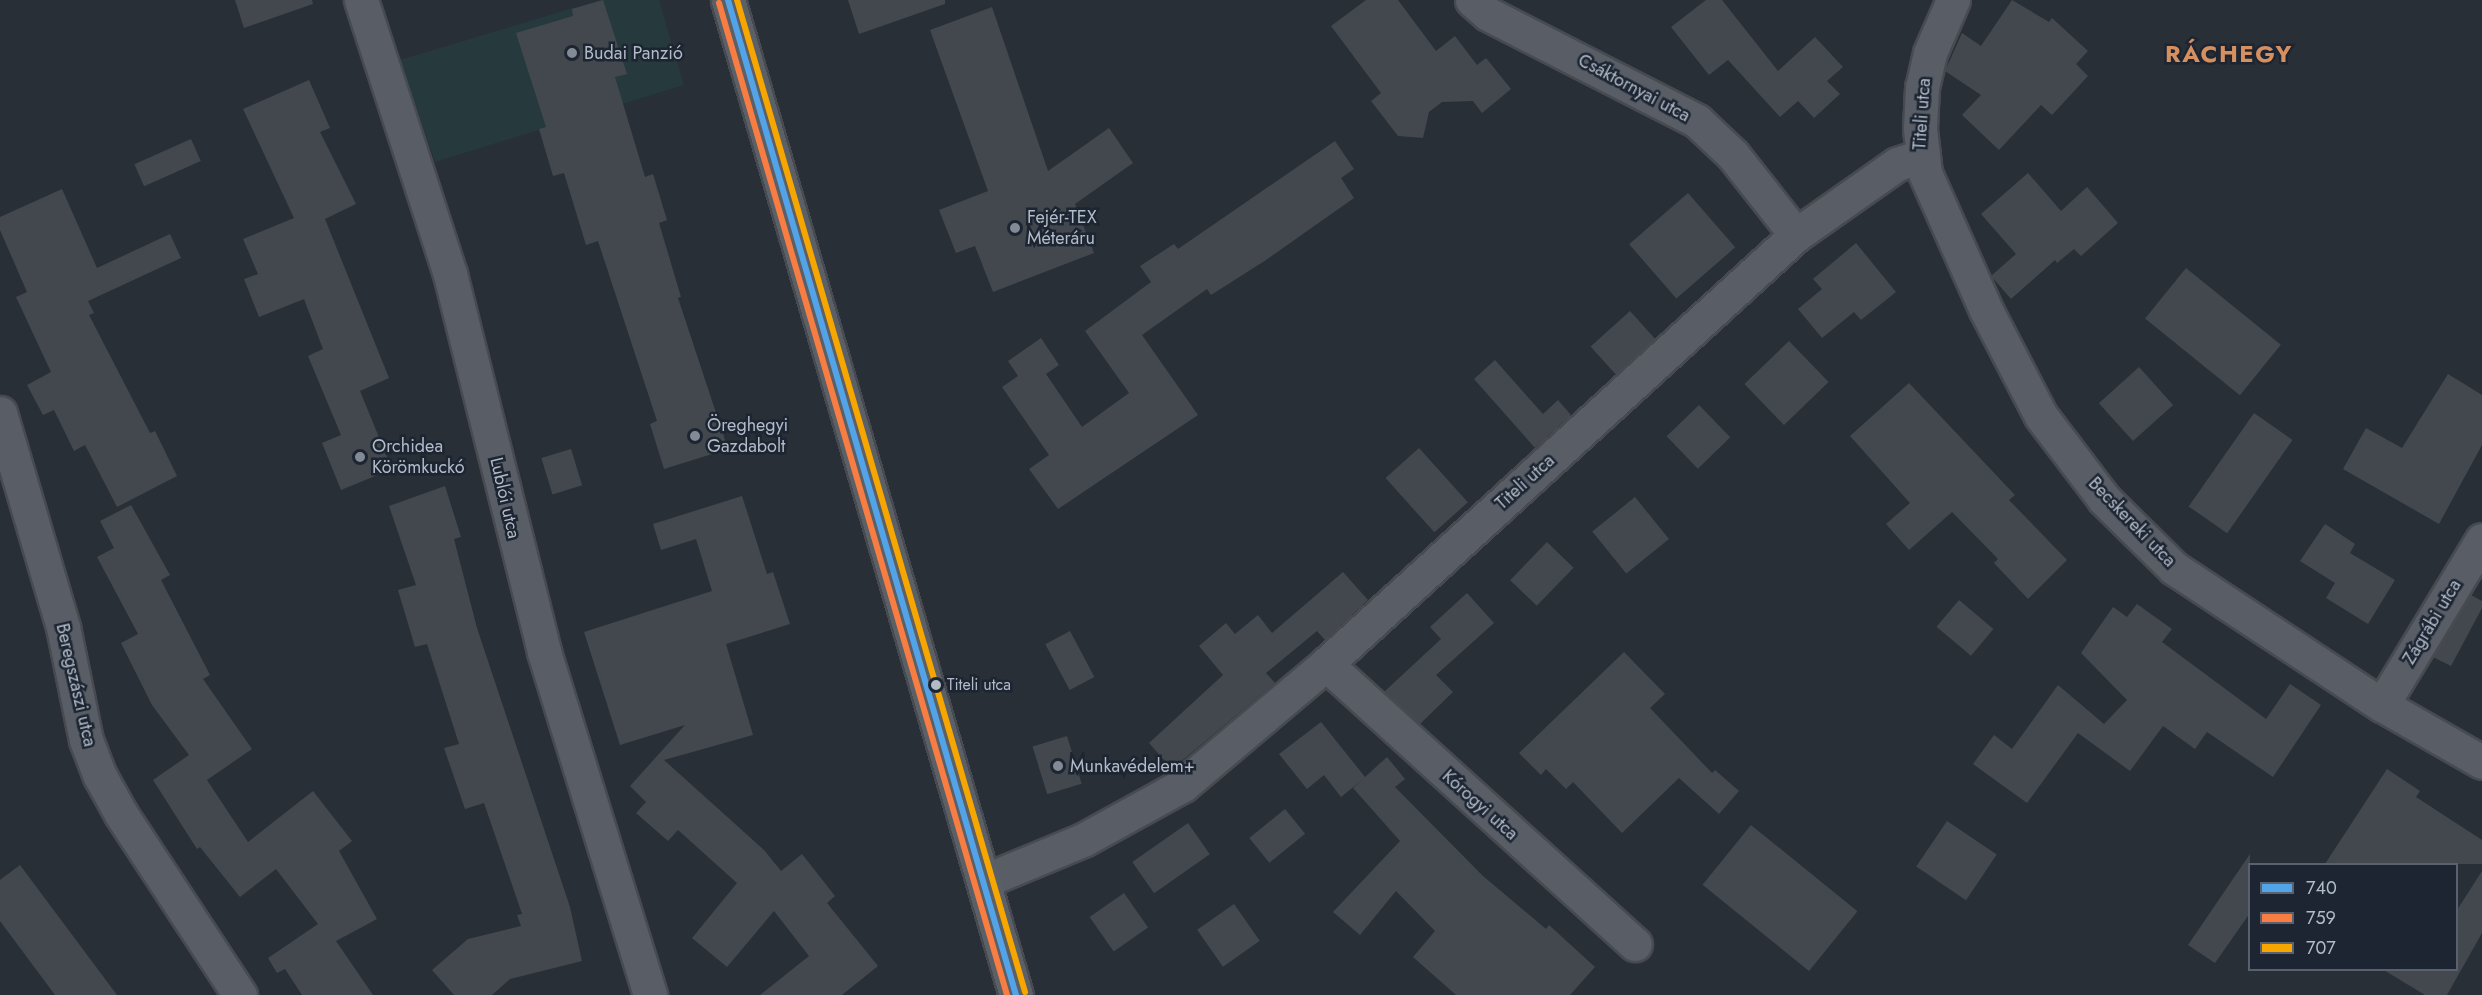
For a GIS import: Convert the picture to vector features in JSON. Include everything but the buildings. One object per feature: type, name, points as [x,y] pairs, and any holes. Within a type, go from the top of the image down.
[{"type":"main road","points":[[728,0],[1016,995]]},
{"type":"street","name":"Lublói utca","points":[[361,0],[450,274],[544,652],[650,995]]},
{"type":"street","name":"Csáktornyai utca","points":[[1472,0],[1488,14],[1697,121],[1733,155],[1796,235]]},
{"type":"street","name":"Titeli utca","points":[[984,881],[1083,840],[1183,785],[1326,664],[1796,235],[1898,164],[1922,156],[1922,87],[1930,53],[1953,0]]},
{"type":"street","name":"Becskereki utca","points":[[1922,156],[1925,173],[1986,310],[2041,416],[2104,499],[2174,568],[2382,705],[2482,762]]},
{"type":"street","name":"Beregszászi utca","points":[[0,413],[63,627],[86,740],[100,776],[121,814],[240,995]]},
{"type":"street","name":"Zágrábi utca","points":[[2382,705],[2482,540]]},
{"type":"street","name":"Kórogyi utca","points":[[1326,664],[1635,944]]},
{"type":"shaded area","points":[[600,0],[659,0],[684,85],[435,162],[400,60]]},
{"type":"transit line","name":"740","points":[[728,0],[1016,995]]},
{"type":"transit line","name":"707","points":[[737,0],[1025,992]]},
{"type":"transit line","name":"759","points":[[719,3],[1007,995]]},
{"type":"place","name":"Budai Panzió","points":[[572,53]]},
{"type":"place","name":"Fejér-TEX Méteráru","points":[[1015,228]]},
{"type":"place","name":"Öreghegyi Gazdabolt","points":[[695,436]]},
{"type":"place","name":"Orchidea Körömkuckó","points":[[360,457]]},
{"type":"place","name":"Titeli utca","points":[[936,685]]},
{"type":"place","name":"Munkavédelem+","points":[[1058,766]]},
{"type":"district","name":"RÁCHEGY","points":[[2229,54]]}]
